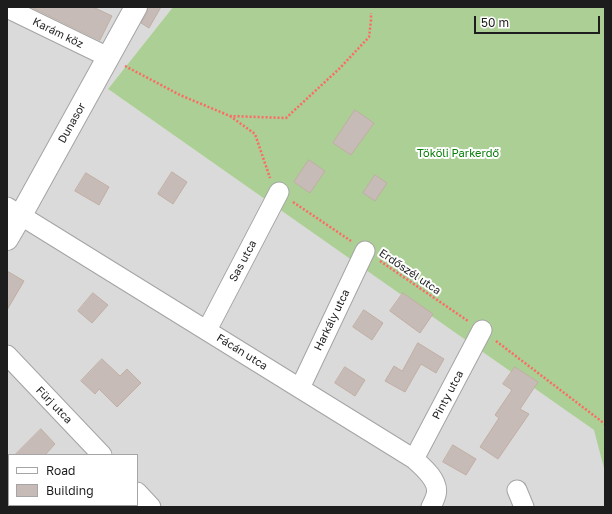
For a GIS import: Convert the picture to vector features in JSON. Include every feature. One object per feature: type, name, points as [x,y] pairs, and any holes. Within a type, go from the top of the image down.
[{"type":"street","name":"Dunasor","points":[[7,239],[14,211],[108,57],[136,7]]},
{"type":"street","name":"Karám köz","points":[[7,8],[27,12],[108,57]]},
{"type":"street","name":"Sas utca","points":[[207,330],[279,192]]},
{"type":"street","name":"Fácán utca","points":[[14,211],[414,459],[426,470],[435,483],[437,494],[431,507]]},
{"type":"street","name":"Harkály utca","points":[[300,388],[365,251]]},
{"type":"street","name":"Pinty utca","points":[[414,459],[482,330]]},
{"type":"street","name":"Fürj utca","points":[[7,355],[101,454]]},
{"type":"street","points":[[138,493],[151,507]]},
{"type":"path","points":[[108,57],[180,95],[230,116],[286,118],[340,68],[369,37],[371,13]]},
{"type":"path","name":"Erdőszél utca","points":[[230,116],[255,134],[273,188],[482,330],[605,424]]},
{"type":"shaded area","points":[[7,7],[173,7],[108,89],[595,430],[605,472],[605,507],[7,507]]},
{"type":"green space","name":"Tököli Parkerdő","points":[[173,7],[605,7],[605,472],[594,430],[108,89]]},
{"type":"building","points":[[31,7],[93,7],[112,16],[100,40]]},
{"type":"building","points":[[148,7],[161,7],[149,28],[141,23],[147,13]]},
{"type":"building","points":[[355,110],[374,123],[351,155],[333,143]]},
{"type":"building","points":[[309,160],[325,171],[310,193],[294,182]]},
{"type":"building","points":[[172,172],[187,182],[173,204],[158,194]]},
{"type":"building","points":[[86,173],[109,187],[99,205],[75,191]]},
{"type":"building","points":[[375,175],[387,183],[375,201],[363,193]]},
{"type":"building","points":[[7,271],[24,281],[7,310]]},
{"type":"building","points":[[93,293],[108,305],[92,323],[78,311]]},
{"type":"building","points":[[403,293],[433,314],[420,333],[390,311]]},
{"type":"building","points":[[364,310],[383,323],[372,340],[353,327]]},
{"type":"building","points":[[418,343],[444,359],[436,373],[421,364],[405,392],[385,381],[394,366],[402,371]]},
{"type":"building","points":[[102,359],[120,376],[127,369],[141,383],[117,407],[99,389],[95,394],[81,381]]},
{"type":"building","points":[[345,367],[365,380],[355,396],[335,383]]},
{"type":"building","points":[[515,367],[538,382],[520,409],[529,414],[498,459],[480,447],[499,418],[495,415],[512,390],[503,384]]},
{"type":"building","points":[[41,429],[55,444],[46,454],[16,454]]},
{"type":"building","points":[[453,445],[476,459],[466,475],[443,462]]}]
